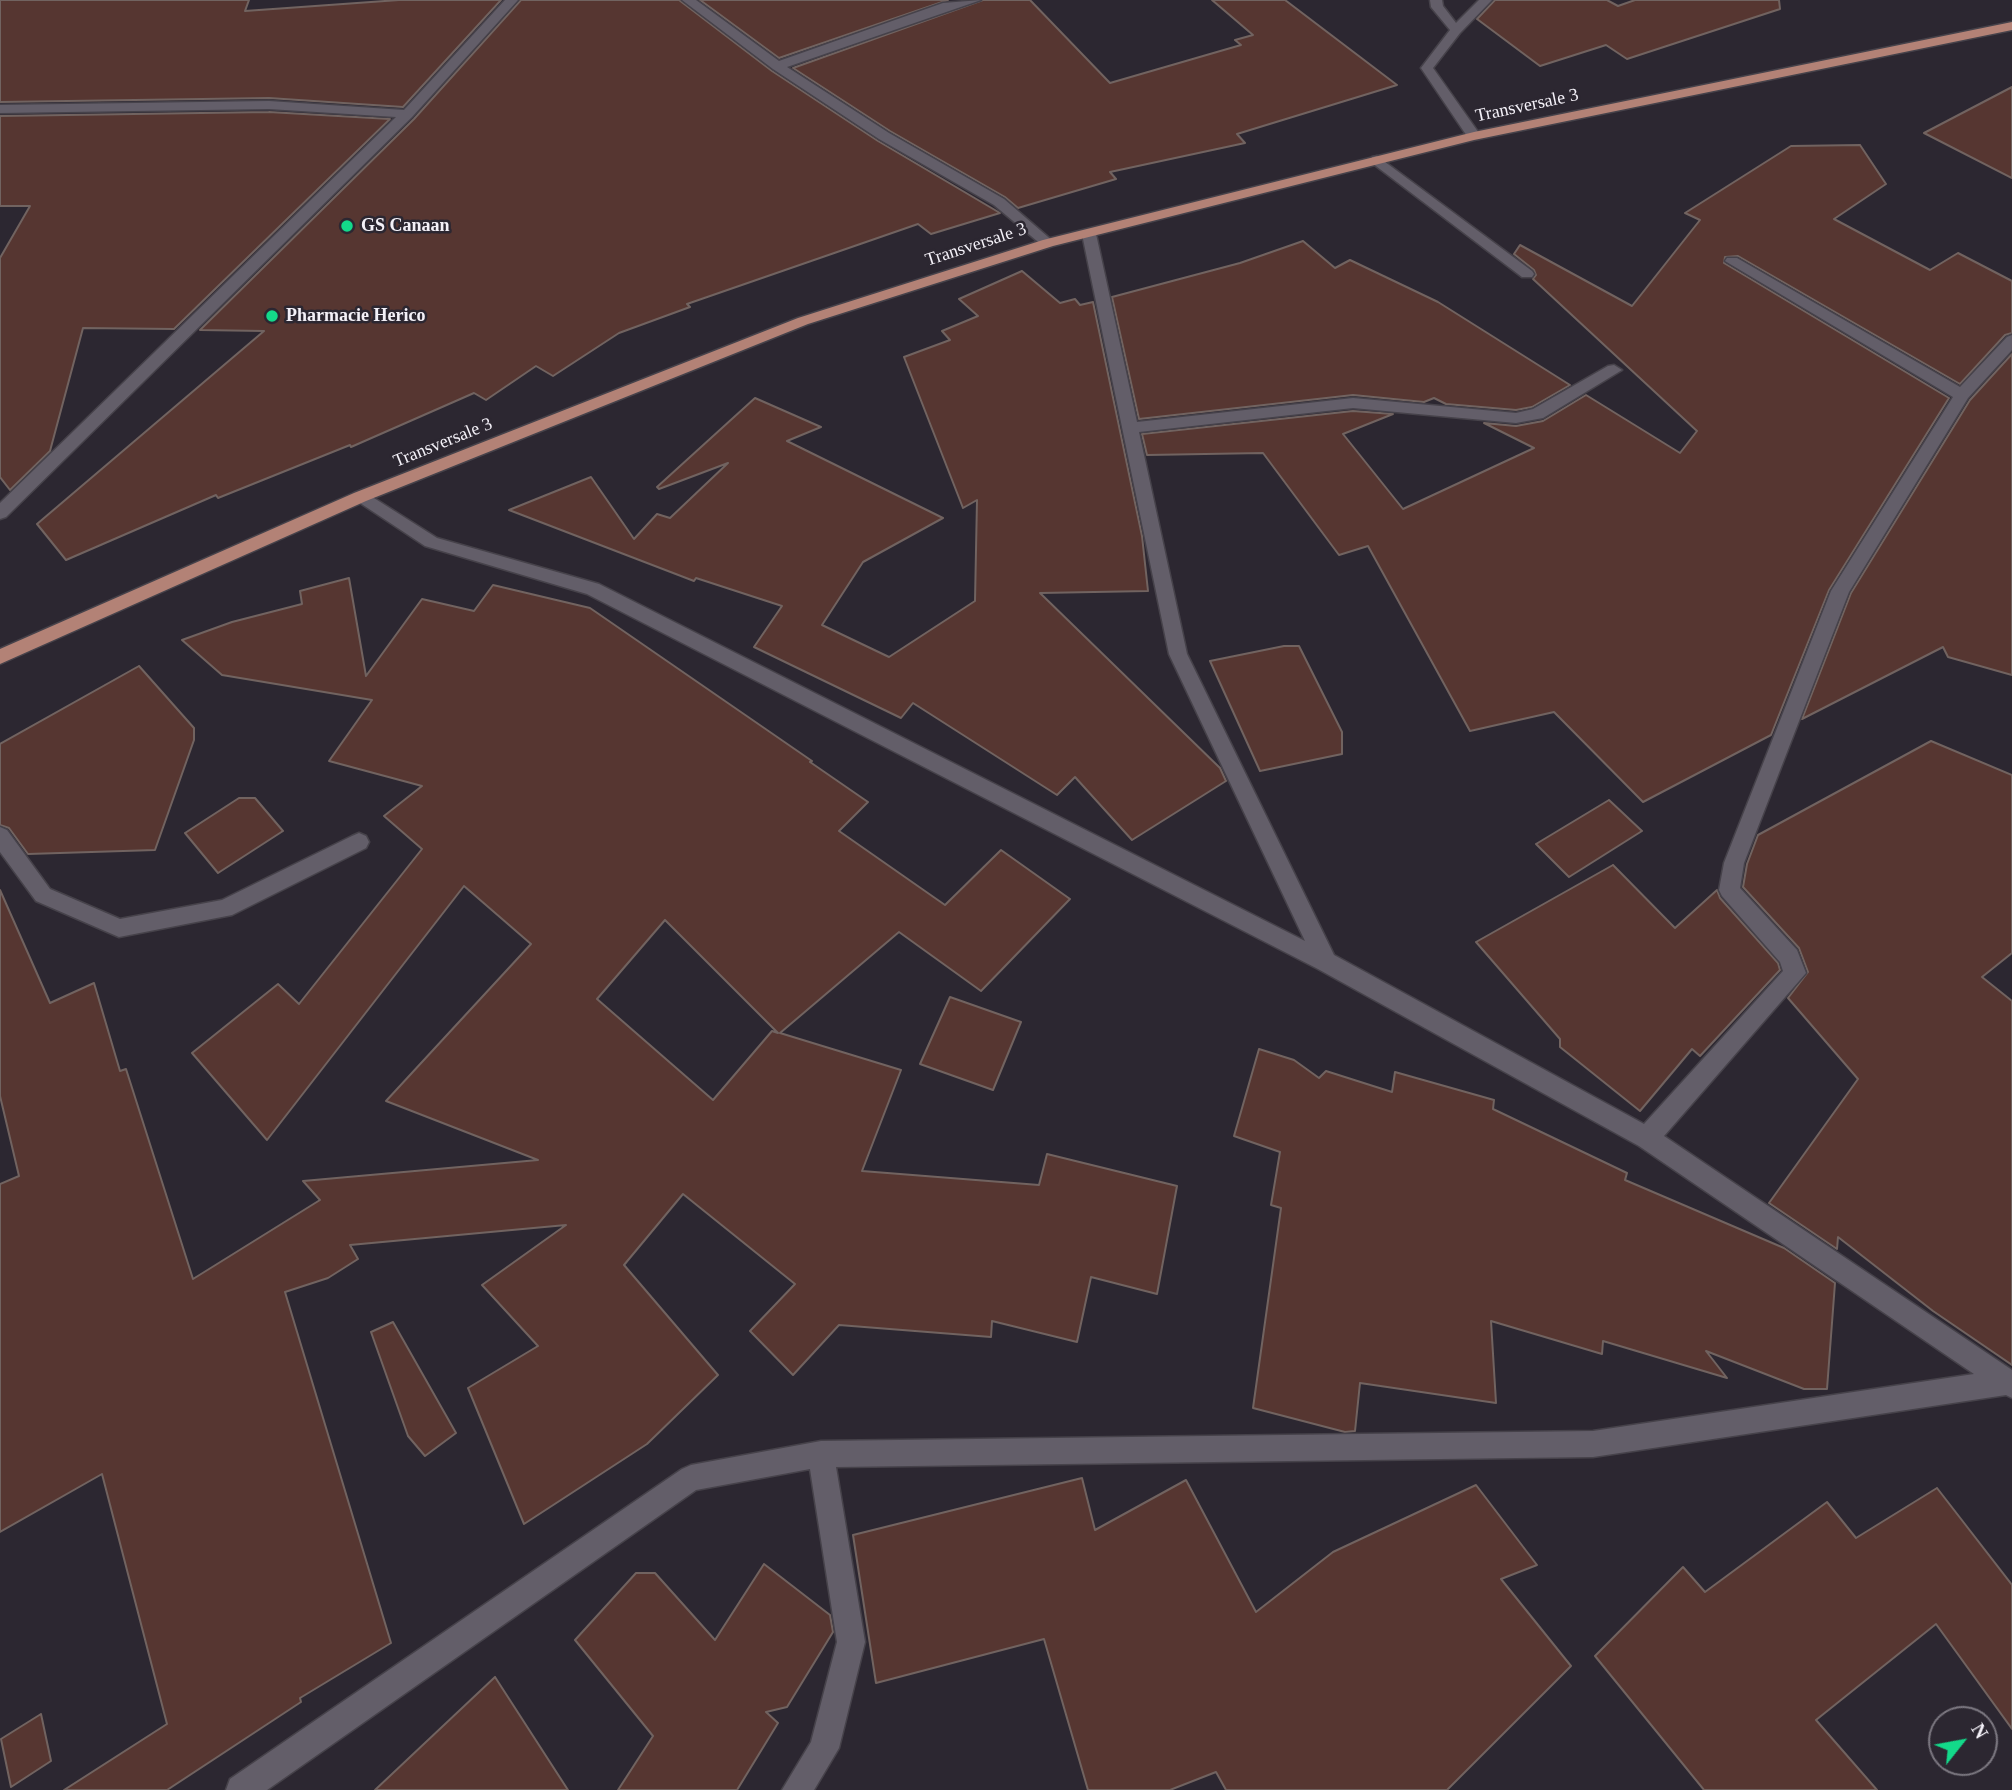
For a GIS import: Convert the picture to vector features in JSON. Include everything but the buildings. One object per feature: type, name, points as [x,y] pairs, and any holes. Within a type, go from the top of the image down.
[{"type":"main road","name":"Transversale 3","points":[[0,657],[360,497],[803,321],[1048,243],[1474,136],[2012,26]]},
{"type":"street","points":[[2,509],[407,114],[512,0]]},
{"type":"street","points":[[688,0],[777,66],[884,136],[999,201],[1048,243]]},
{"type":"street","points":[[777,66],[947,6],[975,0]]},
{"type":"street","points":[[1436,0],[1437,7],[1456,30]]},
{"type":"street","points":[[1474,136],[1427,68],[1456,30],[1486,0]]},
{"type":"street","points":[[0,109],[270,105],[407,114]]},
{"type":"street","points":[[1377,160],[1527,274]]},
{"type":"street","points":[[1089,234],[1178,654],[1326,962]]},
{"type":"street","points":[[1731,261],[1962,395]]},
{"type":"street","points":[[1647,1138],[1795,972],[1789,957],[1729,890],[1734,863],[1840,591],[1962,395],[2012,340]]},
{"type":"street","points":[[1129,428],[1353,403],[1516,418],[1537,414],[1614,370]]},
{"type":"street","points":[[360,497],[431,542],[593,589],[1326,962],[1647,1138],[2010,1384]]},
{"type":"street","points":[[0,836],[43,895],[119,928],[225,909],[359,842]]},
{"type":"street","points":[[241,1790],[691,1478],[821,1454],[1594,1444],[2010,1384]]},
{"type":"street","points":[[797,1790],[824,1748],[851,1642],[821,1454]]},
{"type":"place","name":"GS Canaan","points":[[347,226]]},
{"type":"place","name":"Pharmacie Herico","points":[[272,316]]}]
